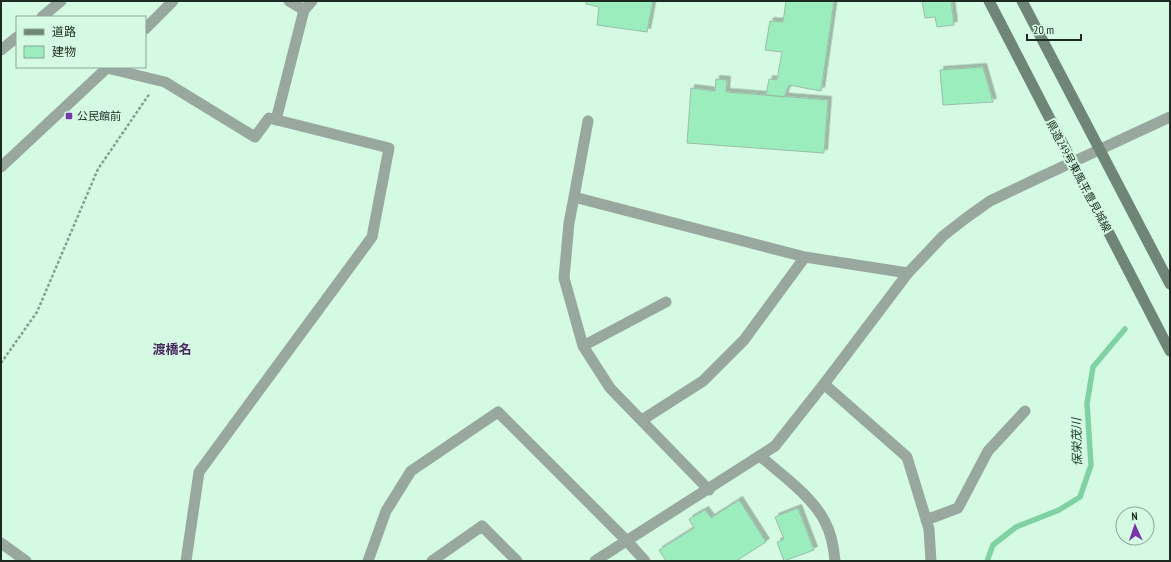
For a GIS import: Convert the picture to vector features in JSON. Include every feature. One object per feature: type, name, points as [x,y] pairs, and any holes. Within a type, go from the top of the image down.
[{"type":"main road","name":"県道249号東風平豊見城線","points":[[989,1],[1170,351]]},
{"type":"main road","points":[[1022,1],[1170,284]]},
{"type":"street","points":[[43,16],[62,1]]},
{"type":"street","points":[[146,28],[173,1]]},
{"type":"street","points":[[289,1],[304,10]]},
{"type":"street","points":[[276,120],[304,10],[312,1]]},
{"type":"street","points":[[1,50],[16,38]]},
{"type":"street","points":[[1,167],[108,68],[165,82],[255,137],[269,118],[389,148],[372,238],[199,472],[186,561]]},
{"type":"street","points":[[595,561],[709,490],[775,446],[908,274],[943,236],[966,218],[990,202],[1170,117]]},
{"type":"street","points":[[588,121],[569,223],[564,278],[583,346],[610,388],[709,490]]},
{"type":"street","points":[[574,197],[804,257],[908,274]]},
{"type":"street","points":[[642,420],[703,381],[744,340],[804,257]]},
{"type":"street","points":[[583,346],[666,302]]},
{"type":"street","points":[[824,384],[907,457],[929,529],[931,561]]},
{"type":"street","points":[[926,520],[958,508],[988,451],[1025,411]]},
{"type":"street","points":[[368,561],[386,511],[411,471],[498,412],[627,541],[644,561]]},
{"type":"street","points":[[760,456],[807,498],[825,522],[834,550],[835,561]]},
{"type":"street","points":[[432,561],[482,526],[517,561]]},
{"type":"street","points":[[1,543],[26,561]]},
{"type":"path","points":[[1,363],[37,312],[98,169],[129,121],[159,80]]},
{"type":"building","points":[[586,1],[653,1],[647,32],[597,25],[599,7],[586,4]]},
{"type":"building","points":[[786,1],[834,1],[821,91],[789,85],[784,97],[766,95],[769,79],[777,80],[782,52],[765,50],[770,21],[783,22]]},
{"type":"building","points":[[922,1],[951,1],[954,25],[937,27],[935,17],[925,18]]},
{"type":"building","points":[[983,67],[993,102],[943,105],[940,70]]},
{"type":"building","points":[[716,79],[727,80],[726,92],[828,100],[824,153],[687,143],[691,88],[715,91]]},
{"type":"building","points":[[739,500],[766,542],[736,561],[666,561],[659,550],[694,528],[689,519],[705,510],[711,518]]},
{"type":"building","points":[[798,508],[814,550],[784,561],[777,542],[784,539],[775,517]]},
{"type":"waterway","name":"保栄茂川","points":[[987,561],[993,545],[1016,527],[1059,510],[1080,497],[1091,465],[1087,404],[1093,367],[1125,329]]},
{"type":"place","name":"公民館前","points":[[69,116]]},
{"type":"district","name":"渡橋名","points":[[172,349]]}]
